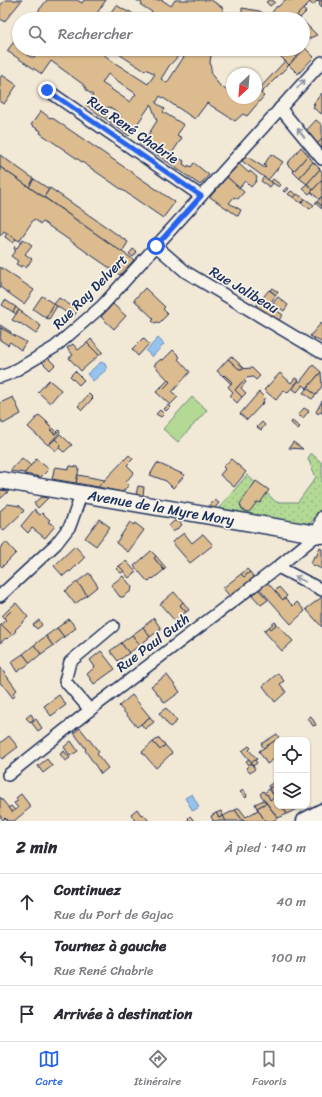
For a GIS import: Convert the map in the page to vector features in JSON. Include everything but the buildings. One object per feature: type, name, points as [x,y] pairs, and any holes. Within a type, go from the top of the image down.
[{"type":"street","name":"Rue Ray Delvert","points":[[0,377],[11,373],[55,347],[102,306],[322,62]]},
{"type":"street","name":"Rue René Chabrie","points":[[47,90],[201,196]]},
{"type":"street","points":[[280,108],[322,159]]},
{"type":"street","name":"Rue Jolibeau","points":[[156,246],[186,272],[322,353]]},
{"type":"street","name":"Avenue de la Myre Mory","points":[[0,480],[319,535]]},
{"type":"street","points":[[0,596],[56,544],[70,526],[80,501],[81,494]]},
{"type":"street","points":[[319,535],[322,518]]},
{"type":"street","name":"Rue Paul Guth","points":[[8,774],[319,535]]},
{"type":"street","points":[[278,567],[322,590]]},
{"type":"street","points":[[90,710],[65,681],[70,662],[113,626]]},
{"type":"street","points":[[304,821],[322,812]]},
{"type":"green space","points":[[192,397],[207,410],[178,442],[163,429]]},
{"type":"green space","points":[[311,453],[322,463],[322,507],[310,524],[271,519],[218,509],[247,475],[276,502],[298,502],[316,477],[308,459]]},
{"type":"water","points":[[158,338],[164,344],[152,357],[146,351]]},
{"type":"water","points":[[101,362],[105,364],[107,369],[93,381],[87,374]]},
{"type":"water","points":[[192,794],[199,807],[193,811],[185,798]]},
{"type":"route","points":[[47,90],[201,196],[156,246]]}]
